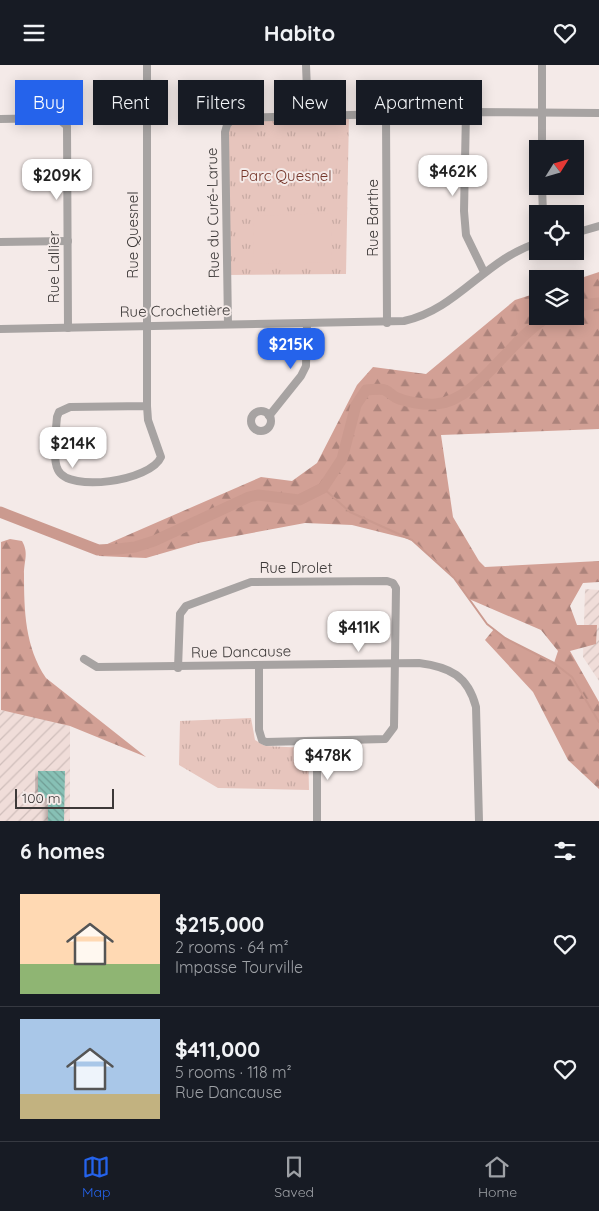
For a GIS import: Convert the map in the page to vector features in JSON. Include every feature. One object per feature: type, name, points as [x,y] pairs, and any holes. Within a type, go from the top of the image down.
[{"type":"street","name":"Rue Quesnel","points":[[146,406],[147,65]]},
{"type":"street","points":[[306,65],[307,80]]},
{"type":"street","points":[[542,65],[542,140]]},
{"type":"street","name":"Rue du Curé-Larue","points":[[482,112],[599,113]]},
{"type":"street","name":"Rue du Curé-Larue","points":[[228,324],[225,133],[227,125],[233,118],[274,116]]},
{"type":"street","name":"Rue Lallier","points":[[0,119],[57,118],[63,120],[67,126],[68,328]]},
{"type":"street","name":"Rue Barthe","points":[[386,125],[387,323]]},
{"type":"street","points":[[466,125],[464,211],[466,235],[484,272]]},
{"type":"street","points":[[584,230],[599,225]]},
{"type":"street","points":[[0,242],[68,241]]},
{"type":"street","name":"Rue Crochetière","points":[[0,329],[147,325],[387,323],[413,319],[438,309],[484,272],[514,252],[529,246]]},
{"type":"street","points":[[269,416],[301,376],[306,366],[307,323]]},
{"type":"street","points":[[146,406],[148,420],[161,457],[152,468],[115,481],[72,481],[58,472],[55,464],[57,417],[59,412],[70,407],[146,406]]},
{"type":"street","name":"Rue Drolet","points":[[178,668],[180,614],[183,607],[257,582],[387,581],[393,583],[396,588],[395,663]]},
{"type":"street","name":"Rue Dancause","points":[[84,659],[97,667],[178,668],[395,663],[439,665],[465,681],[471,690],[476,707],[479,821]]},
{"type":"street","points":[[259,665],[259,730],[262,739],[266,742],[379,741],[391,733],[394,727],[395,663]]},
{"type":"street","points":[[317,741],[317,821]]},
{"type":"shaded area","points":[[585,589],[599,590],[599,681],[583,657]]},
{"type":"shaded area","points":[[0,710],[30,715],[70,726],[70,821],[0,821]]},
{"type":"green space","name":"Parc Quesnel","points":[[346,114],[349,114],[346,274],[227,275],[227,125],[264,125],[264,117],[274,117],[274,125],[346,125]]},
{"type":"green space","points":[[331,213],[332,262],[254,264],[253,216]]},
{"type":"green space","points":[[599,272],[599,429],[441,435],[453,517],[479,561],[485,567],[599,561],[599,582],[583,583],[570,606],[577,625],[597,625],[596,644],[570,651],[599,702],[599,789],[568,760],[533,692],[485,640],[494,629],[505,638],[554,663],[558,651],[541,630],[469,599],[454,578],[412,540],[352,525],[305,523],[198,543],[146,558],[99,556],[98,550],[105,545],[261,477],[292,481],[317,463],[357,385],[373,367],[426,374],[515,300],[529,296],[529,325],[584,325],[584,277]]},
{"type":"green space","points":[[10,539],[22,541],[24,545],[26,557],[24,588],[27,628],[34,654],[46,678],[146,757],[70,726],[1,710],[1,542]]},
{"type":"green space","points":[[251,718],[255,740],[265,746],[308,748],[309,790],[218,788],[179,765],[180,721]]},
{"type":"building","points":[[38,771],[65,771],[64,821],[48,821],[48,798],[38,798]]},
{"type":"waterway","points":[[584,305],[599,303]]},
{"type":"waterway","points":[[0,512],[98,550],[135,547],[154,541],[249,497],[258,495],[299,500],[323,488],[342,459],[356,405],[366,390],[383,389],[399,399],[420,404],[436,404],[452,400],[481,380],[536,325]]},
{"type":"waterway","points":[[323,488],[350,512],[412,540],[454,578],[487,624],[505,638],[554,663],[572,677],[599,722]]}]
